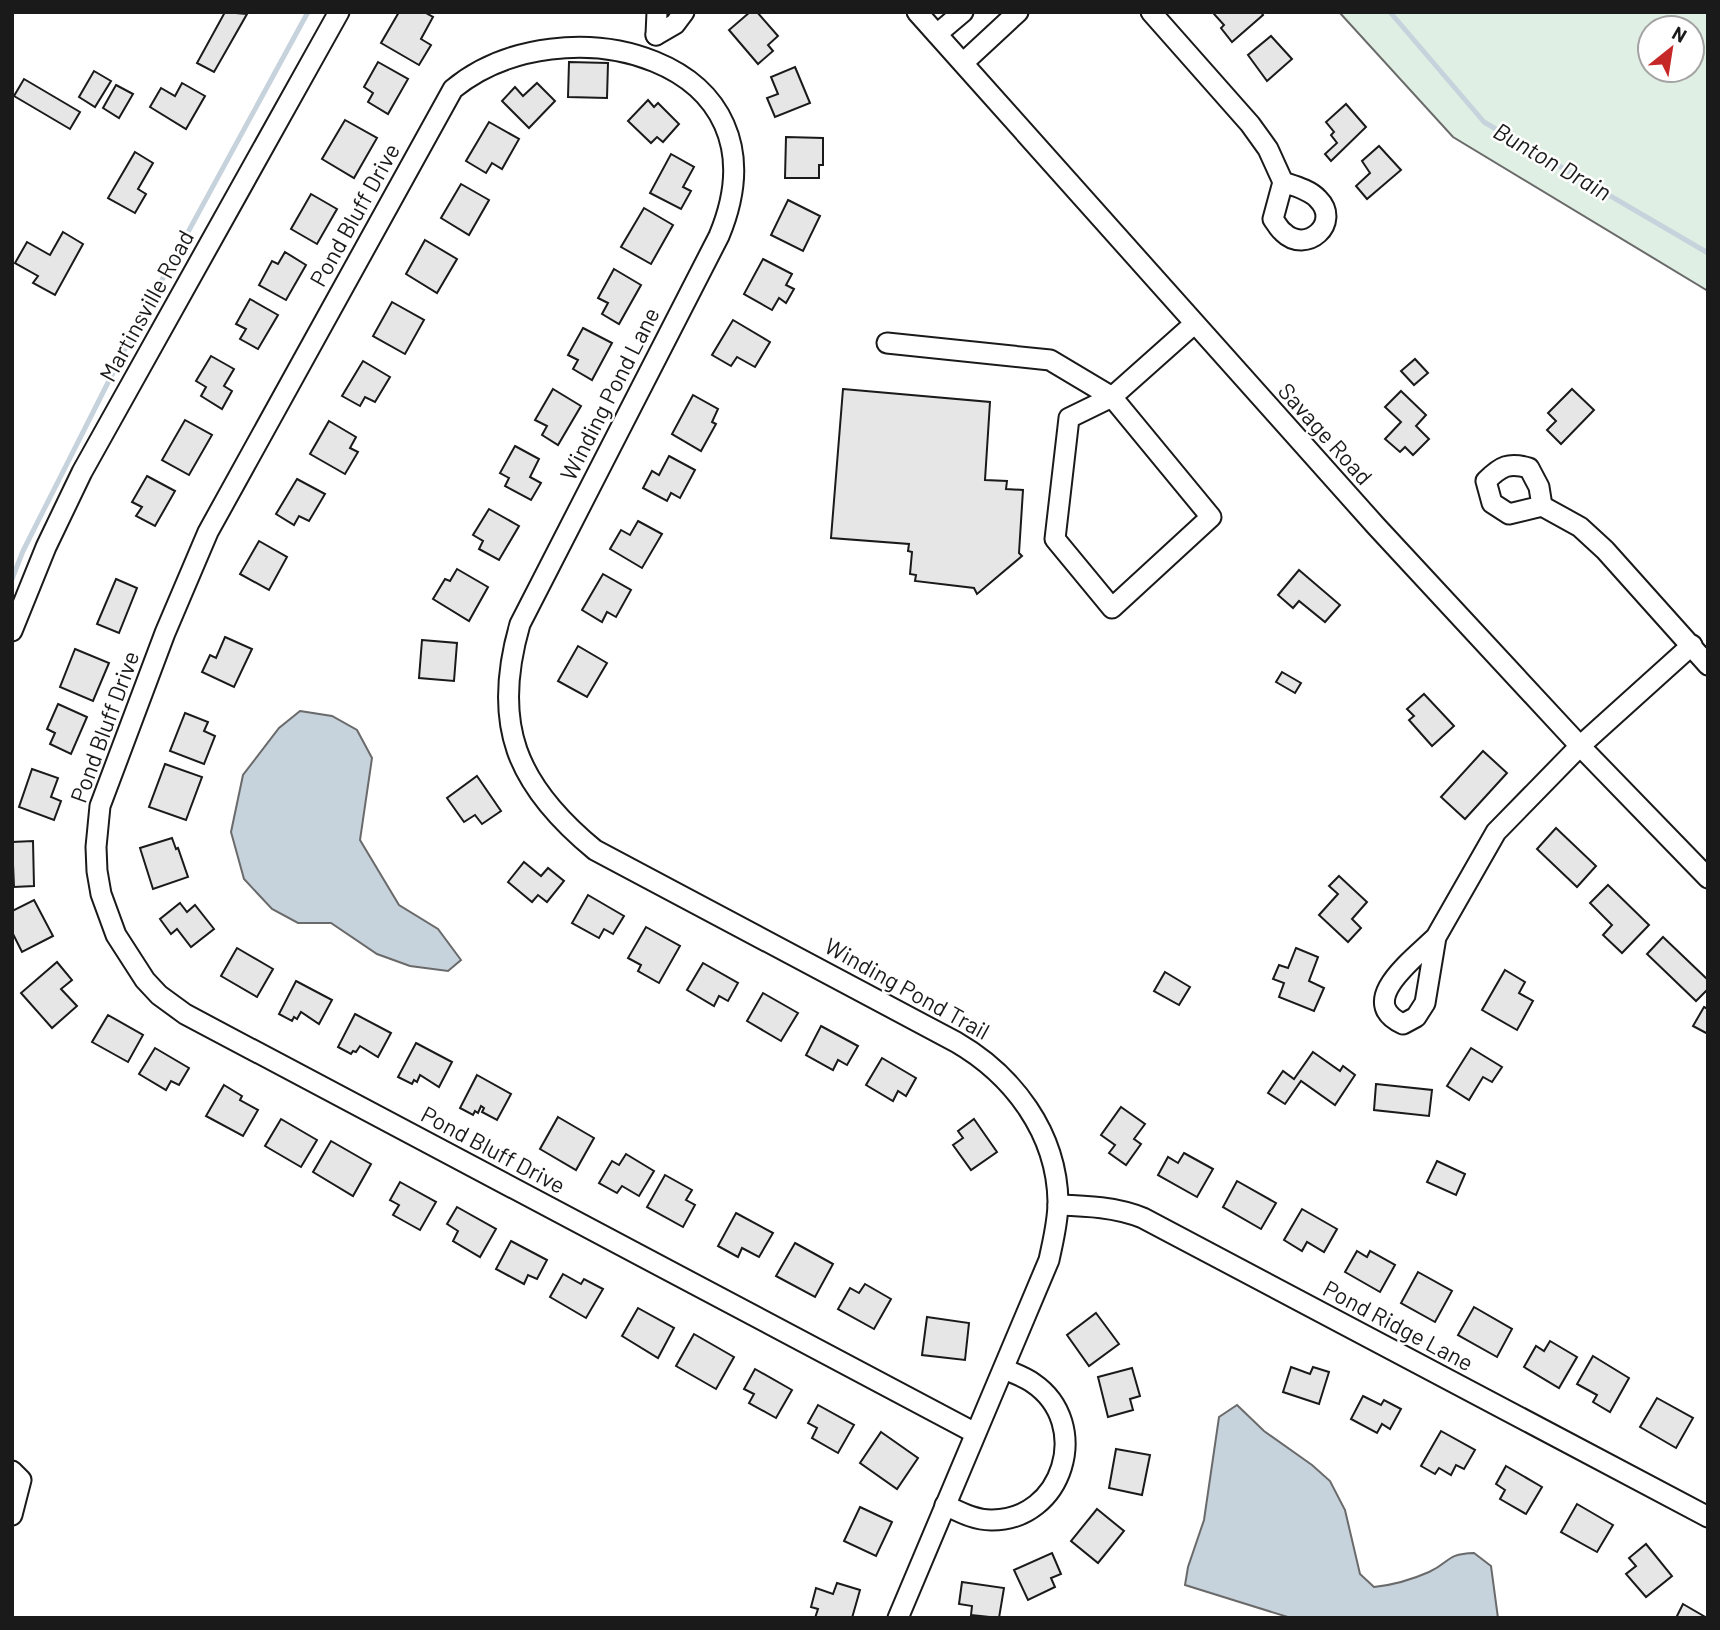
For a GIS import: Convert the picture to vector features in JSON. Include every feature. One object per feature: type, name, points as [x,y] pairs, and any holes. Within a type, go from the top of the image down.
[{"type":"street","name":"Martinsville Road","points":[[12,631],[46,547],[82,472],[339,12]]},
{"type":"street","points":[[656,35],[657,12]]},
{"type":"street","points":[[656,35],[675,24],[684,12]]},
{"type":"street","name":"Savage Road","points":[[917,12],[1376,526],[1580,746],[1708,878]]},
{"type":"street","points":[[937,34],[963,12]]},
{"type":"street","points":[[963,63],[1018,12]]},
{"type":"street","points":[[1152,12],[1250,124],[1268,149],[1283,182]]},
{"type":"street","points":[[635,26],[656,35]]},
{"type":"street","name":"Winding Pond Lane","points":[[540,793],[531,782],[517,752],[509,717],[508,672],[520,624],[719,236],[733,195],[735,160],[729,124],[721,104],[706,80],[683,55],[656,35]]},
{"type":"street","name":"Pond Bluff Drive","points":[[494,44],[468,67],[453,89],[230,491],[189,575],[100,806],[96,847],[97,871],[108,918],[140,974],[159,995],[185,1014],[975,1433]]},
{"type":"street","points":[[887,343],[1050,360],[1112,397],[1211,517],[1112,608],[1055,539],[1069,418],[1112,397],[1194,324]]},
{"type":"street","points":[[1542,506],[1580,527],[1597,542],[1708,665]]},
{"type":"street","points":[[1436,937],[1496,832],[1580,746],[1692,645]]},
{"type":"street","name":"Winding Pond Trail","points":[[540,793],[557,816],[595,849],[956,1042],[994,1067],[1022,1098],[1040,1131],[1053,1167],[1058,1205],[1049,1261],[898,1618]]},
{"type":"street","name":"Pond Ridge Lane","points":[[1058,1205],[1090,1206],[1128,1212],[1143,1218],[1708,1517]]},
{"type":"street","points":[[945,1505],[974,1518],[1001,1519],[1032,1508],[1050,1492],[1056,1482],[1065,1454],[1063,1425],[1054,1405],[1034,1384],[1004,1369]]},
{"type":"street","points":[[12,1471],[21,1480],[12,1515]]},
{"type":"green space","points":[[1339,12],[1708,12],[1708,291],[1453,137]]},
{"type":"shaded area","points":[[300,711],[332,716],[357,730],[372,758],[360,840],[399,905],[438,929],[461,960],[448,971],[410,966],[377,954],[331,923],[298,923],[272,909],[244,879],[231,832],[243,775],[279,728]]},
{"type":"shaded area","points":[[1237,1405],[1264,1431],[1330,1481],[1345,1510],[1360,1574],[1374,1587],[1415,1577],[1453,1557],[1474,1553],[1491,1566],[1498,1618],[1291,1618],[1185,1585],[1188,1567],[1204,1520],[1219,1417]]},
{"type":"building","points":[[225,12],[247,14],[214,72],[197,63]]},
{"type":"building","points":[[399,12],[424,12],[433,17],[421,39],[431,45],[419,65],[381,43]]},
{"type":"building","points":[[750,12],[757,12],[778,36],[768,45],[773,51],[758,64],[729,30]]},
{"type":"building","points":[[1261,12],[1263,15],[1232,42],[1221,28],[1224,25],[1214,14]]},
{"type":"building","points":[[1271,36],[1292,59],[1267,81],[1248,55]]},
{"type":"building","points":[[378,62],[408,79],[388,114],[368,102],[373,93],[364,87]]},
{"type":"building","points":[[569,62],[608,63],[607,98],[568,97]]},
{"type":"building","points":[[795,67],[810,103],[775,117],[767,98],[778,94],[771,77]]},
{"type":"building","points":[[94,71],[111,81],[95,107],[79,97]]},
{"type":"building","points":[[24,79],[80,112],[70,129],[14,96]]},
{"type":"building","points":[[182,83],[205,96],[186,129],[150,107],[161,88],[175,96]]},
{"type":"building","points":[[537,83],[555,101],[529,128],[502,101],[515,87],[523,96]]},
{"type":"building","points":[[116,85],[133,94],[119,118],[103,108]]},
{"type":"building","points":[[648,100],[654,107],[658,103],[679,124],[663,142],[657,137],[651,143],[628,121]]},
{"type":"building","points":[[1346,104],[1366,127],[1331,161],[1325,154],[1337,143],[1331,135],[1334,132],[1326,122]]},
{"type":"building","points":[[345,120],[377,138],[354,178],[322,159]]},
{"type":"building","points":[[489,122],[519,139],[502,169],[492,163],[486,173],[466,161]]},
{"type":"building","points":[[786,137],[823,138],[823,165],[819,165],[819,178],[785,178]]},
{"type":"building","points":[[1379,146],[1401,170],[1367,199],[1356,186],[1370,173],[1362,161]]},
{"type":"building","points":[[135,152],[153,163],[138,189],[146,194],[135,213],[108,198]]},
{"type":"building","points":[[671,154],[694,167],[683,187],[691,191],[681,209],[650,193]]},
{"type":"building","points":[[461,184],[489,200],[469,235],[441,218]]},
{"type":"building","points":[[311,194],[337,209],[317,244],[291,229]]},
{"type":"building","points":[[788,200],[820,216],[803,251],[771,235]]},
{"type":"building","points":[[644,208],[673,225],[651,264],[621,247]]},
{"type":"building","points":[[63,232],[83,244],[55,295],[33,283],[38,276],[15,263],[27,242],[50,255]]},
{"type":"building","points":[[425,240],[457,259],[437,293],[406,274]]},
{"type":"building","points":[[285,252],[306,265],[286,300],[259,285],[272,261],[278,264]]},
{"type":"building","points":[[763,259],[792,274],[786,285],[794,289],[786,303],[779,298],[772,310],[744,294]]},
{"type":"building","points":[[614,269],[641,285],[619,324],[602,314],[608,303],[598,298]]},
{"type":"building","points":[[250,299],[278,315],[258,349],[240,339],[246,329],[236,324]]},
{"type":"building","points":[[392,302],[424,320],[405,354],[373,336]]},
{"type":"building","points":[[733,320],[770,342],[755,367],[737,357],[731,366],[712,355]]},
{"type":"building","points":[[583,328],[612,343],[592,380],[573,369],[578,360],[568,355]]},
{"type":"building","points":[[211,356],[234,369],[224,386],[232,391],[222,409],[201,396],[206,387],[196,381]]},
{"type":"building","points":[[1415,359],[1428,373],[1414,385],[1401,371]]},
{"type":"building","points":[[363,361],[390,377],[375,402],[365,397],[360,406],[342,396]]},
{"type":"building","points":[[553,389],[581,406],[558,445],[542,435],[547,426],[535,420]]},
{"type":"building","points":[[843,389],[990,402],[985,480],[1007,481],[1006,489],[1023,490],[1019,553],[1022,556],[977,594],[974,588],[915,581],[916,575],[910,574],[912,552],[908,551],[909,544],[831,538]]},
{"type":"building","points":[[1572,389],[1594,410],[1561,444],[1547,430],[1556,421],[1548,413]]},
{"type":"building","points":[[1401,391],[1426,415],[1416,426],[1429,439],[1413,455],[1405,447],[1400,452],[1385,439],[1401,422],[1385,407]]},
{"type":"building","points":[[693,395],[718,409],[712,422],[716,424],[701,451],[672,434]]},
{"type":"building","points":[[185,420],[212,435],[189,475],[162,460]]},
{"type":"building","points":[[329,421],[356,437],[350,448],[358,452],[345,474],[310,454]]},
{"type":"building","points":[[515,446],[539,459],[530,477],[541,483],[531,500],[505,486],[509,478],[500,473]]},
{"type":"building","points":[[669,456],[695,470],[680,498],[671,493],[667,501],[643,488],[652,471],[659,475]]},
{"type":"building","points":[[147,476],[175,491],[155,526],[136,516],[142,507],[132,502]]},
{"type":"building","points":[[297,479],[325,494],[309,521],[299,516],[294,525],[276,514]]},
{"type":"building","points":[[489,509],[519,526],[499,560],[479,549],[483,541],[473,535]]},
{"type":"building","points":[[638,521],[662,534],[642,568],[610,549],[621,530],[630,535]]},
{"type":"building","points":[[259,541],[287,557],[269,590],[240,574]]},
{"type":"building","points":[[457,569],[488,587],[469,621],[433,599],[445,579],[450,581]]},
{"type":"building","points":[[1299,570],[1340,605],[1325,622],[1299,601],[1293,608],[1278,595]]},
{"type":"building","points":[[603,574],[631,590],[616,617],[607,612],[602,622],[582,610]]},
{"type":"building","points":[[116,579],[137,588],[119,633],[97,624]]},
{"type":"building","points":[[225,637],[252,649],[234,687],[202,672],[210,655],[216,658]]},
{"type":"building","points":[[422,640],[457,643],[454,681],[419,678]]},
{"type":"building","points":[[578,646],[607,663],[587,697],[558,681]]},
{"type":"building","points":[[75,649],[109,663],[93,701],[60,687]]},
{"type":"building","points":[[1282,672],[1301,683],[1295,693],[1276,682]]},
{"type":"building","points":[[1424,694],[1454,726],[1432,746],[1409,720],[1414,716],[1407,709]]},
{"type":"building","points":[[58,704],[87,717],[71,754],[50,744],[55,733],[47,729]]},
{"type":"building","points":[[185,713],[208,722],[204,731],[215,736],[204,764],[170,751]]},
{"type":"building","points":[[1483,751],[1507,773],[1465,819],[1441,797]]},
{"type":"building","points":[[165,764],[202,777],[186,820],[149,807]]},
{"type":"building","points":[[32,769],[58,778],[51,797],[61,801],[54,820],[19,807]]},
{"type":"building","points":[[477,776],[501,811],[482,824],[475,815],[464,822],[447,798]]},
{"type":"building","points":[[1556,828],[1596,866],[1577,887],[1537,849]]},
{"type":"building","points":[[172,838],[188,877],[153,889],[140,848]]},
{"type":"building","points":[[33,841],[34,886],[14,887],[12,842]]},
{"type":"building","points":[[524,862],[541,876],[548,868],[564,881],[547,902],[538,895],[532,902],[508,882]]},
{"type":"building","points":[[1339,876],[1367,902],[1352,919],[1361,928],[1348,942],[1319,915],[1338,894],[1329,886]]},
{"type":"building","points":[[1608,885],[1649,925],[1622,953],[1603,935],[1612,925],[1590,903]]},
{"type":"building","points":[[588,895],[624,916],[613,934],[604,929],[599,938],[572,923]]},
{"type":"building","points":[[34,900],[53,936],[22,952],[12,932],[12,911]]},
{"type":"building","points":[[180,903],[187,912],[195,905],[214,929],[191,947],[177,929],[171,934],[160,919]]},
{"type":"building","points":[[646,927],[680,946],[659,983],[638,971],[641,965],[628,958]]},
{"type":"building","points":[[1663,937],[1708,980],[1708,989],[1696,1001],[1647,954]]},
{"type":"building","points":[[237,948],[273,969],[257,997],[221,976]]},
{"type":"building","points":[[1296,948],[1318,957],[1309,981],[1324,988],[1314,1011],[1279,997],[1284,983],[1273,979],[1279,965],[1288,968]]},
{"type":"building","points":[[57,962],[72,980],[61,989],[77,1006],[52,1028],[21,993]]},
{"type":"building","points":[[703,963],[738,983],[728,1001],[719,996],[714,1006],[687,990]]},
{"type":"building","points":[[1505,970],[1525,982],[1519,993],[1533,1001],[1517,1030],[1482,1010]]},
{"type":"building","points":[[1165,972],[1190,987],[1179,1005],[1154,991]]},
{"type":"building","points":[[296,981],[332,1000],[319,1024],[301,1012],[297,1019],[294,1017],[292,1021],[279,1014]]},
{"type":"building","points":[[763,993],[798,1013],[781,1041],[747,1021]]},
{"type":"building","points":[[1704,1007],[1708,1009],[1708,1034],[1693,1026]]},
{"type":"building","points":[[355,1014],[391,1033],[378,1057],[360,1046],[351,1054],[338,1047]]},
{"type":"building","points":[[108,1015],[143,1035],[128,1062],[92,1042]]},
{"type":"building","points":[[821,1026],[858,1046],[847,1065],[838,1060],[833,1070],[806,1055]]},
{"type":"building","points":[[416,1043],[452,1062],[439,1087],[420,1075],[417,1082],[414,1080],[412,1084],[398,1077]]},
{"type":"building","points":[[155,1048],[189,1068],[179,1085],[171,1081],[166,1090],[139,1074]]},
{"type":"building","points":[[1471,1048],[1502,1067],[1492,1082],[1483,1077],[1469,1100],[1447,1086]]},
{"type":"building","points":[[1313,1052],[1340,1071],[1343,1066],[1355,1075],[1335,1105],[1301,1081],[1285,1104],[1268,1093],[1283,1071],[1294,1079]]},
{"type":"building","points":[[882,1058],[916,1078],[906,1096],[898,1091],[893,1101],[866,1085]]},
{"type":"building","points":[[477,1075],[511,1094],[497,1120],[482,1112],[484,1108],[481,1106],[478,1113],[475,1111],[473,1115],[460,1108]]},
{"type":"building","points":[[1376,1084],[1432,1090],[1429,1116],[1374,1110]]},
{"type":"building","points":[[224,1085],[242,1096],[240,1100],[258,1110],[243,1136],[206,1116]]},
{"type":"building","points":[[1121,1107],[1145,1124],[1134,1139],[1141,1144],[1126,1165],[1109,1153],[1115,1145],[1101,1135]]},
{"type":"building","points":[[558,1117],[594,1138],[576,1170],[540,1149]]},
{"type":"building","points":[[281,1119],[317,1140],[301,1167],[265,1146]]},
{"type":"building","points":[[974,1119],[997,1152],[971,1170],[953,1145],[963,1138],[958,1131]]},
{"type":"building","points":[[331,1141],[371,1164],[353,1196],[313,1172]]},
{"type":"building","points":[[1184,1153],[1213,1169],[1197,1197],[1158,1175],[1168,1157],[1178,1163]]},
{"type":"building","points":[[626,1154],[654,1171],[639,1196],[622,1186],[617,1193],[599,1183],[612,1161],[619,1165]]},
{"type":"building","points":[[1437,1161],[1465,1174],[1456,1195],[1427,1182]]},
{"type":"building","points":[[665,1175],[692,1190],[686,1200],[695,1205],[683,1227],[647,1207]]},
{"type":"building","points":[[1237,1181],[1276,1203],[1261,1229],[1223,1207]]},
{"type":"building","points":[[400,1182],[436,1202],[420,1230],[393,1215],[399,1205],[390,1200]]},
{"type":"building","points":[[457,1207],[496,1229],[480,1257],[453,1241],[458,1231],[447,1224]]},
{"type":"building","points":[[1302,1209],[1337,1229],[1324,1252],[1307,1242],[1302,1251],[1284,1240]]},
{"type":"building","points":[[736,1213],[773,1233],[759,1257],[742,1248],[738,1257],[718,1246]]},
{"type":"building","points":[[511,1241],[547,1260],[537,1279],[528,1275],[524,1284],[496,1269]]},
{"type":"building","points":[[795,1243],[833,1264],[815,1297],[776,1276]]},
{"type":"building","points":[[1357,1251],[1367,1257],[1370,1251],[1395,1265],[1380,1292],[1345,1272]]},
{"type":"building","points":[[1418,1272],[1452,1291],[1435,1322],[1401,1303]]},
{"type":"building","points":[[563,1274],[581,1284],[584,1279],[603,1289],[586,1318],[550,1297]]},
{"type":"building","points":[[865,1284],[891,1299],[874,1329],[838,1309],[850,1288],[859,1293]]},
{"type":"building","points":[[1474,1307],[1512,1329],[1497,1357],[1458,1335]]},
{"type":"building","points":[[638,1308],[674,1328],[658,1358],[622,1336]]},
{"type":"building","points":[[1096,1313],[1119,1344],[1089,1366],[1067,1335]]},
{"type":"building","points":[[927,1317],[969,1323],[965,1360],[922,1355]]},
{"type":"building","points":[[694,1334],[734,1357],[716,1389],[676,1366]]},
{"type":"building","points":[[1550,1341],[1577,1357],[1559,1388],[1524,1367],[1536,1346],[1544,1351]]},
{"type":"building","points":[[1593,1356],[1629,1378],[1610,1412],[1593,1402],[1597,1395],[1577,1384]]},
{"type":"building","points":[[1291,1367],[1310,1374],[1313,1367],[1329,1372],[1319,1404],[1283,1392]]},
{"type":"building","points":[[1132,1368],[1140,1396],[1130,1399],[1133,1410],[1108,1417],[1098,1377]]},
{"type":"building","points":[[755,1369],[792,1390],[776,1418],[749,1403],[754,1394],[744,1389]]},
{"type":"building","points":[[1363,1396],[1381,1405],[1384,1400],[1401,1409],[1390,1429],[1382,1424],[1377,1433],[1351,1419]]},
{"type":"building","points":[[1657,1398],[1693,1418],[1676,1448],[1640,1427]]},
{"type":"building","points":[[818,1405],[854,1425],[838,1453],[812,1438],[817,1428],[808,1423]]},
{"type":"building","points":[[1441,1431],[1475,1450],[1464,1469],[1456,1465],[1451,1475],[1439,1468],[1435,1474],[1421,1466]]},
{"type":"building","points":[[881,1432],[918,1458],[897,1489],[860,1463]]},
{"type":"building","points":[[1116,1449],[1150,1455],[1142,1495],[1109,1488]]},
{"type":"building","points":[[1506,1466],[1542,1487],[1526,1514],[1500,1499],[1505,1490],[1496,1484]]},
{"type":"building","points":[[1577,1504],[1613,1525],[1597,1552],[1561,1532]]},
{"type":"building","points":[[860,1507],[892,1522],[876,1556],[844,1541]]},
{"type":"building","points":[[1097,1509],[1124,1531],[1098,1563],[1071,1541]]},
{"type":"building","points":[[1646,1544],[1672,1576],[1646,1597],[1626,1574],[1636,1566],[1629,1558]]},
{"type":"building","points":[[1052,1553],[1061,1574],[1051,1578],[1055,1587],[1028,1600],[1014,1570]]},
{"type":"building","points":[[962,1582],[1004,1588],[999,1618],[971,1615],[972,1606],[959,1604]]},
{"type":"building","points":[[837,1583],[860,1590],[852,1618],[815,1618],[818,1609],[811,1607],[816,1588],[833,1594]]},
{"type":"building","points":[[1683,1604],[1707,1618],[1676,1618]]},
{"type":"waterway","points":[[12,579],[23,551],[133,333],[308,12]]},
{"type":"waterway","name":"Bunton Drain","points":[[1390,12],[1484,122],[1708,253]]}]
